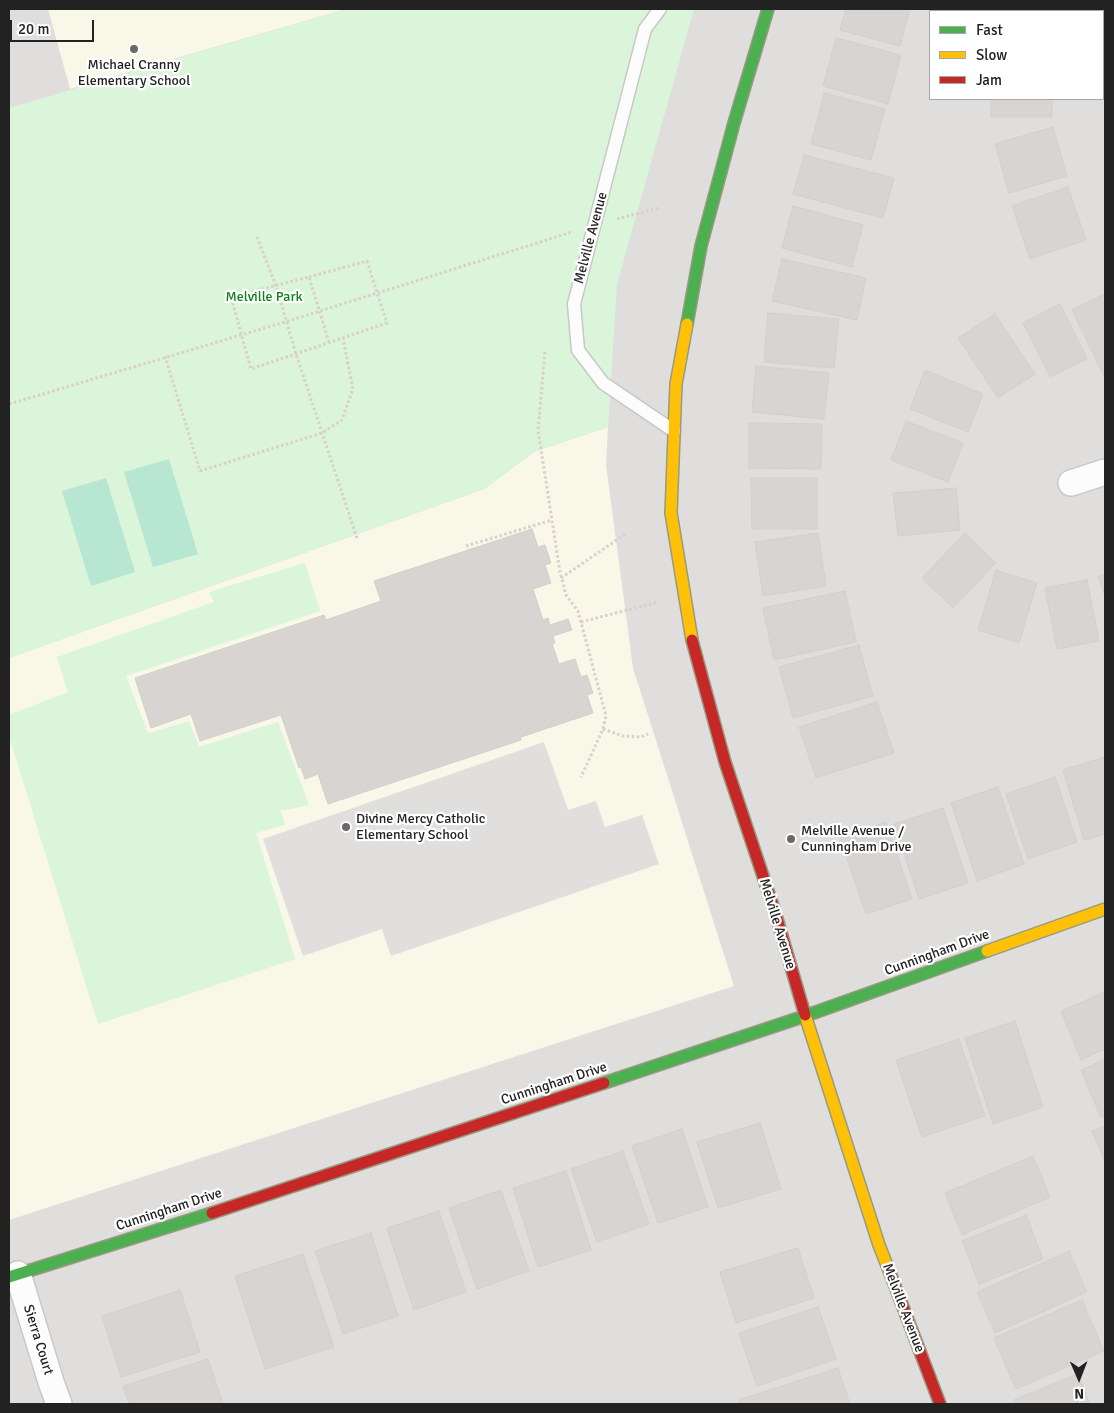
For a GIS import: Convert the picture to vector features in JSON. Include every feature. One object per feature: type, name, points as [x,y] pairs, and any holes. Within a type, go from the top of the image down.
[{"type":"street","name":"Melville Avenue","points":[[768,9],[734,123],[701,246],[676,384],[671,513],[692,642],[725,762],[775,912],[804,1016],[880,1245],[940,1404]]},
{"type":"street","points":[[1105,55],[1105,62]]},
{"type":"street","points":[[1071,484],[1105,472]]},
{"type":"street","name":"Cunningham Drive","points":[[13,1276],[271,1194],[804,1016],[1105,909]]},
{"type":"street","name":"Sierra Court","points":[[13,1276],[60,1404]]},
{"type":"lane","name":"Melville Avenue","points":[[660,9],[645,29],[574,304],[578,350],[603,383],[674,431]]},
{"type":"path","points":[[9,404],[285,322],[595,224],[659,208]]},
{"type":"path","points":[[257,237],[276,286],[285,322],[357,538]]},
{"type":"path","points":[[367,261],[377,293],[387,323],[251,369],[231,297],[367,261]]},
{"type":"path","points":[[309,277],[329,342]]},
{"type":"path","points":[[166,356],[200,471],[322,433],[342,420],[354,389],[342,339]]},
{"type":"path","points":[[545,352],[538,430],[561,578],[566,595],[578,611],[606,716],[603,729],[581,777]]},
{"type":"path","points":[[466,546],[552,520]]},
{"type":"path","points":[[561,578],[627,533]]},
{"type":"path","points":[[581,622],[685,595]]},
{"type":"path","points":[[603,729],[623,736],[641,737],[648,734]]},
{"type":"shaded area","points":[[9,9],[1105,9],[1105,1404],[9,1404]]},
{"type":"shaded area","name":"Michael Cranny Elementary School","points":[[48,9],[346,9],[70,89]]},
{"type":"shaded area","name":"Divine Mercy Catholic Elementary School","points":[[608,427],[606,465],[633,668],[734,986],[9,1220],[9,658],[484,489],[534,452]]},
{"type":"shaded area","points":[[544,742],[568,810],[596,801],[605,827],[642,815],[659,864],[391,956],[382,929],[303,956],[263,839]]},
{"type":"green space","name":"Melville Park","points":[[346,9],[694,9],[617,284],[608,427],[534,452],[484,489],[9,658],[9,108]]},
{"type":"green space","points":[[169,459],[198,554],[153,567],[124,472]]},
{"type":"green space","points":[[106,478],[135,572],[91,586],[62,491]]},
{"type":"green space","points":[[305,563],[320,611],[126,676],[148,733],[189,721],[199,747],[278,722],[309,805],[281,811],[285,825],[256,833],[295,959],[98,1024],[9,736],[9,715],[68,692],[57,657],[214,602],[209,592]]},
{"type":"building","points":[[846,9],[910,9],[900,46],[840,30]]},
{"type":"building","points":[[985,9],[1057,9],[1056,10]]},
{"type":"building","points":[[836,38],[901,55],[888,104],[823,86]]},
{"type":"building","points":[[824,93],[885,109],[871,160],[811,144]]},
{"type":"building","points":[[991,100],[1052,100],[1052,117],[991,117]]},
{"type":"building","points":[[1053,127],[1067,176],[1009,193],[995,144]]},
{"type":"building","points":[[804,155],[894,178],[883,218],[793,194]]},
{"type":"building","points":[[1068,187],[1086,240],[1030,259],[1012,206]]},
{"type":"building","points":[[793,206],[863,225],[852,267],[782,248]]},
{"type":"building","points":[[782,259],[866,278],[857,320],[772,301]]},
{"type":"building","points":[[1105,294],[1105,378],[1072,310]]},
{"type":"building","points":[[1060,304],[1087,359],[1050,377],[1023,323]]},
{"type":"building","points":[[768,313],[839,319],[834,368],[764,362]]},
{"type":"building","points":[[995,314],[1035,374],[998,398],[958,338]]},
{"type":"building","points":[[756,366],[829,373],[824,419],[752,412]]},
{"type":"building","points":[[925,370],[983,394],[968,432],[910,409]]},
{"type":"building","points":[[906,421],[963,443],[948,482],[891,460]]},
{"type":"building","points":[[749,423],[822,424],[821,469],[749,468]]},
{"type":"building","points":[[751,478],[817,478],[817,529],[752,529]]},
{"type":"building","points":[[956,488],[960,530],[898,536],[893,493]]},
{"type":"building","points":[[532,529],[538,547],[545,545],[551,563],[545,565],[551,583],[533,589],[543,620],[548,618],[550,625],[568,619],[572,630],[553,636],[555,643],[552,644],[559,664],[575,659],[581,677],[587,675],[593,693],[587,695],[593,713],[521,737],[521,740],[328,804],[318,774],[305,779],[301,767],[299,768],[281,715],[200,741],[191,714],[151,728],[135,678],[324,615],[326,620],[381,601],[374,581]]},
{"type":"building","points":[[818,533],[826,586],[763,596],[755,542]]},
{"type":"building","points":[[965,533],[996,563],[953,608],[922,578]]},
{"type":"building","points":[[996,570],[1037,583],[1019,643],[978,630]]},
{"type":"building","points":[[1105,574],[1105,596],[1098,577]]},
{"type":"building","points":[[1087,580],[1099,641],[1057,649],[1045,588]]},
{"type":"building","points":[[845,591],[856,642],[774,660],[763,608]]},
{"type":"building","points":[[859,645],[873,696],[793,718],[779,667]]},
{"type":"building","points":[[877,702],[894,753],[816,778],[799,727]]},
{"type":"building","points":[[1105,757],[1105,834],[1084,840],[1063,770]]},
{"type":"building","points":[[1055,777],[1077,842],[1028,859],[1006,794]]},
{"type":"building","points":[[998,787],[1024,864],[977,881],[951,803]]},
{"type":"building","points":[[943,808],[968,883],[919,899],[894,824]]},
{"type":"building","points":[[886,822],[912,899],[866,914],[840,838]]},
{"type":"building","points":[[1105,992],[1105,1049],[1081,1060],[1061,1011]]},
{"type":"building","points":[[1015,1021],[1043,1107],[993,1124],[965,1038]]},
{"type":"building","points":[[959,1039],[985,1116],[922,1137],[896,1060]]},
{"type":"building","points":[[1105,1059],[1105,1116],[1101,1118],[1081,1070]]},
{"type":"building","points":[[760,1123],[781,1189],[718,1208],[697,1142]]},
{"type":"building","points":[[1105,1126],[1105,1162],[1092,1131]]},
{"type":"building","points":[[682,1129],[708,1207],[658,1223],[632,1146]]},
{"type":"building","points":[[623,1151],[649,1224],[597,1242],[571,1169]]},
{"type":"building","points":[[1033,1156],[1050,1197],[962,1235],[945,1193]]},
{"type":"building","points":[[566,1171],[591,1250],[538,1267],[513,1188]]},
{"type":"building","points":[[501,1190],[529,1271],[477,1289],[449,1208]]},
{"type":"building","points":[[439,1211],[466,1292],[414,1310],[387,1228]]},
{"type":"building","points":[[1026,1215],[1043,1259],[979,1284],[962,1241]]},
{"type":"building","points":[[371,1233],[398,1316],[343,1334],[315,1251]]},
{"type":"building","points":[[798,1248],[814,1298],[736,1323],[720,1272]]},
{"type":"building","points":[[1069,1251],[1087,1292],[995,1333],[977,1292]]},
{"type":"building","points":[[303,1254],[334,1347],[265,1369],[235,1276]]},
{"type":"building","points":[[180,1290],[200,1352],[121,1377],[102,1316]]},
{"type":"building","points":[[1082,1300],[1104,1351],[1016,1389],[994,1338]]},
{"type":"building","points":[[818,1307],[836,1359],[757,1386],[739,1333]]},
{"type":"building","points":[[208,1359],[223,1404],[129,1404],[123,1386]]},
{"type":"building","points":[[838,1368],[850,1404],[740,1404],[739,1400]]},
{"type":"building","points":[[1078,1374],[1090,1404],[1015,1404],[1014,1400]]},
{"type":"traffic: fast","points":[[687,324],[701,246],[734,123],[768,9]]},
{"type":"traffic: fast","points":[[604,1083],[805,1016],[987,951]]},
{"type":"traffic: fast","points":[[9,1277],[212,1213]]},
{"type":"traffic: slow","points":[[687,324],[676,384],[671,513],[692,640]]},
{"type":"traffic: slow","points":[[987,951],[1105,909]]},
{"type":"traffic: slow","points":[[805,1015],[879,1245],[890,1273]]},
{"type":"traffic: jam","points":[[692,640],[725,762],[775,912],[805,1015]]},
{"type":"traffic: jam","points":[[212,1213],[604,1083]]},
{"type":"traffic: jam","points":[[890,1273],[940,1404]]},
{"type":"place","name":"Michael Cranny Elementary School","points":[[134,49]]},
{"type":"place","name":"Divine Mercy Catholic Elementary School","points":[[346,827]]},
{"type":"place","name":"Melville Avenue / Cunningham Drive","points":[[791,839]]}]
